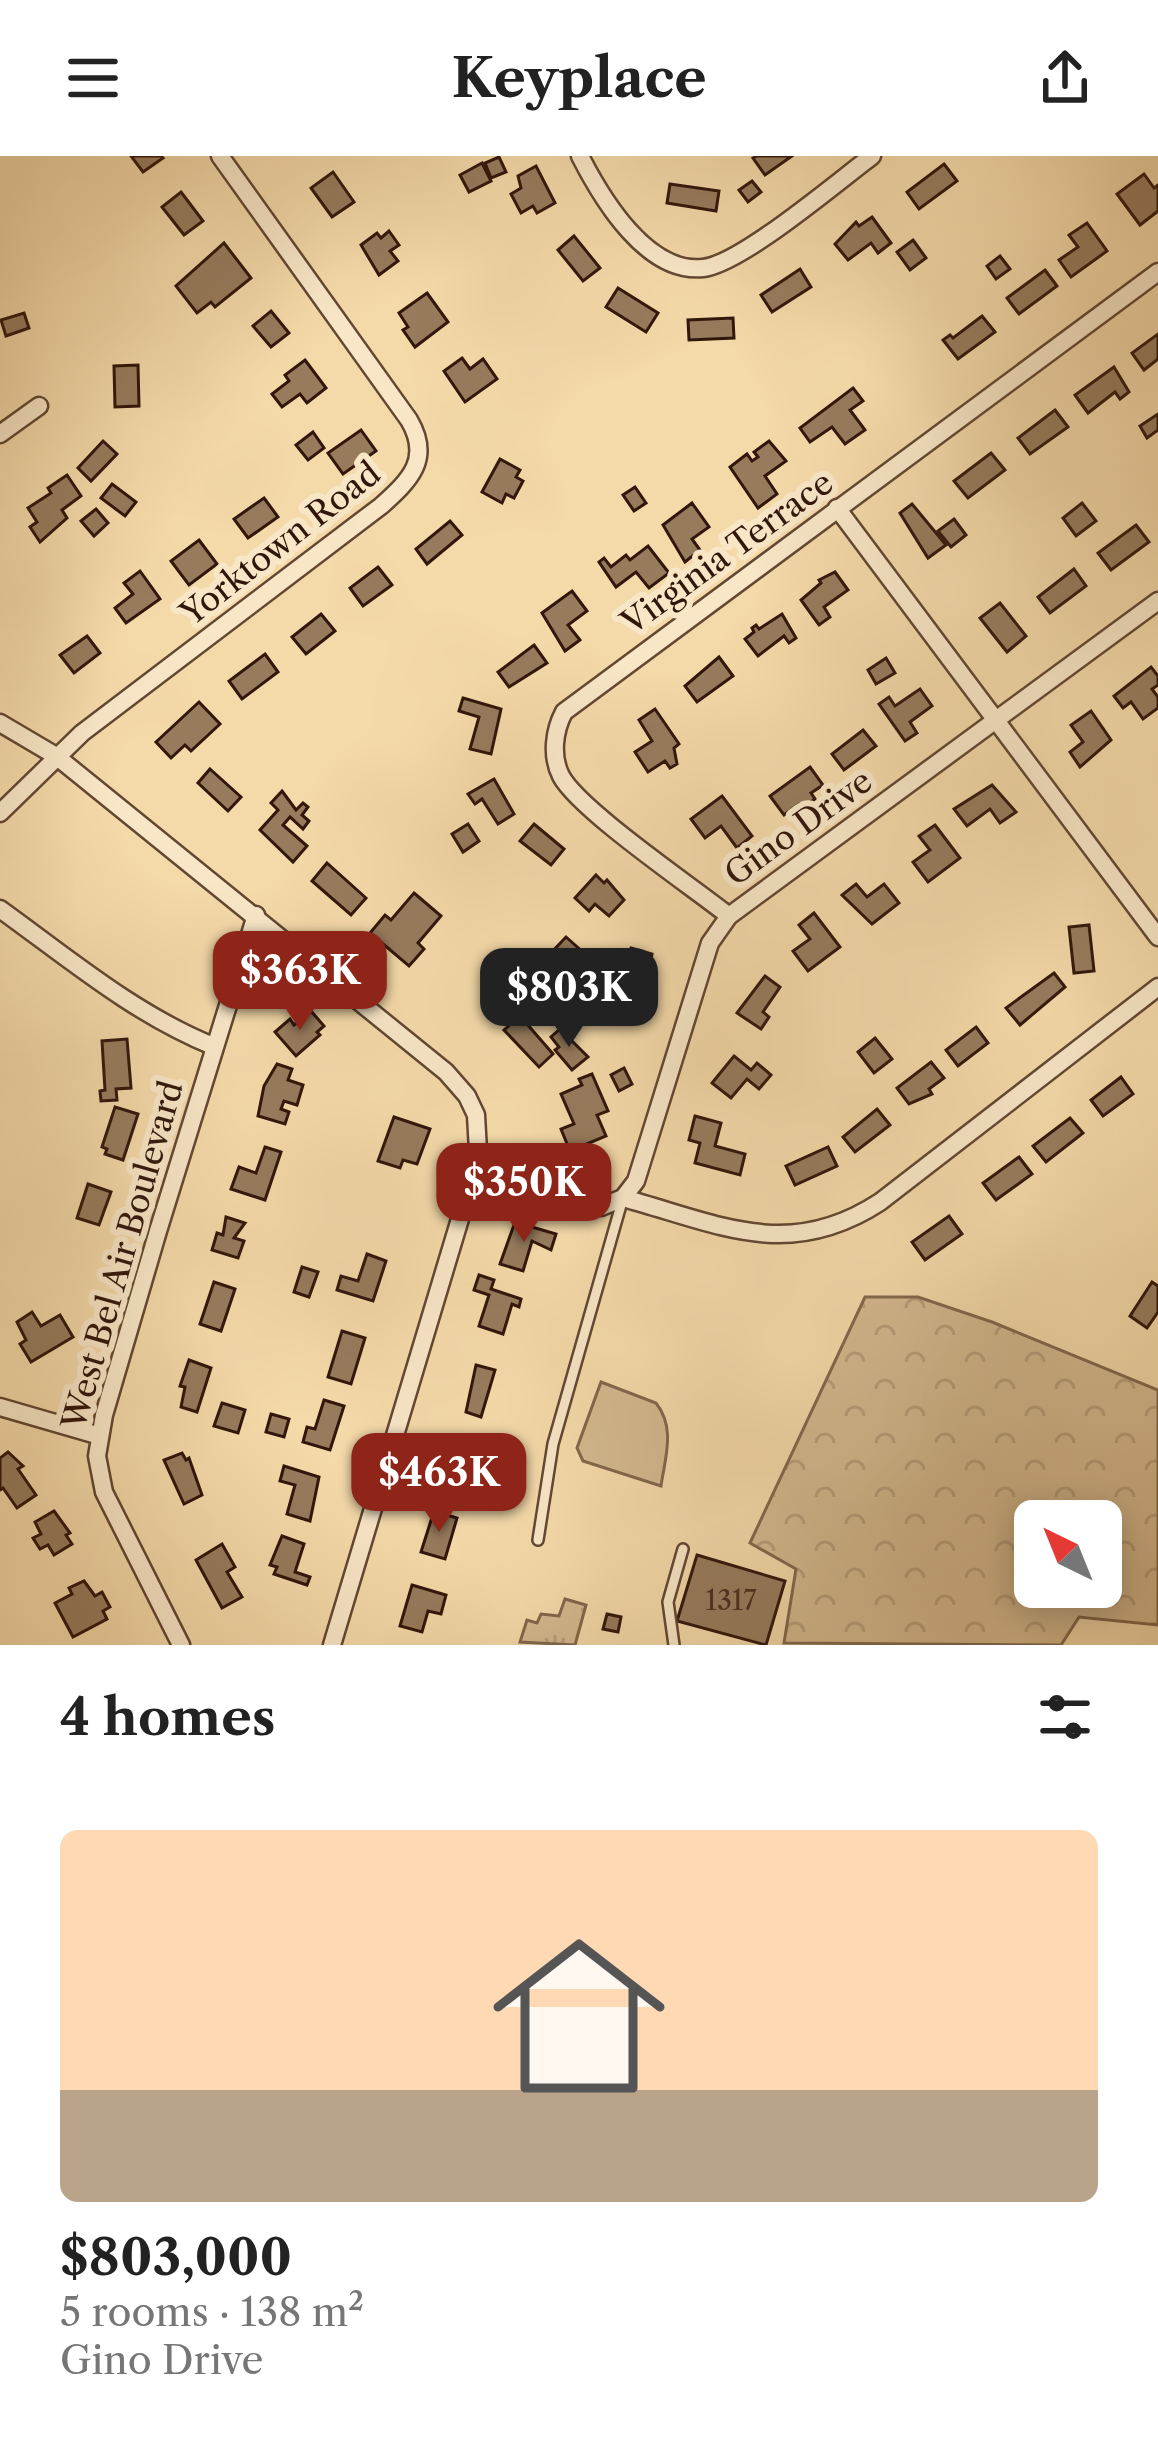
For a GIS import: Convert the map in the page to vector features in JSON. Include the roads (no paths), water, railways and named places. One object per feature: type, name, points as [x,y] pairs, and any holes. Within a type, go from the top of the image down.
[{"type":"street","name":"Yorktown Road","points":[[0,813],[56,756],[381,506],[415,472],[420,459],[421,446],[410,420],[220,156]]},
{"type":"street","points":[[580,156],[604,197],[649,248],[666,261],[700,268],[714,266],[748,246],[872,156]]},
{"type":"street","name":"Virginia Terrace","points":[[729,916],[565,783],[556,758],[558,723],[574,701],[1158,272]]},
{"type":"street","points":[[0,434],[39,406]]},
{"type":"street","points":[[837,508],[1158,937]]},
{"type":"street","name":"Gino Drive","points":[[623,1198],[636,1181],[710,943],[729,916],[1158,601]]},
{"type":"street","points":[[0,723],[56,756],[256,915],[458,1084],[476,1115],[475,1169],[332,1645]]},
{"type":"street","name":"West Bel Air Boulevard","points":[[0,909],[131,1004],[213,1046],[97,1456],[104,1492],[181,1645]]},
{"type":"street","points":[[213,1046],[256,915]]},
{"type":"street","points":[[475,1169],[601,1207],[623,1198],[771,1236],[811,1233],[849,1221],[880,1202],[1158,987]]},
{"type":"street","points":[[0,1407],[100,1436]]},
{"type":"lane","points":[[538,1540],[554,1444],[623,1198]]},
{"type":"lane","points":[[674,1645],[668,1602],[683,1550]]}]
